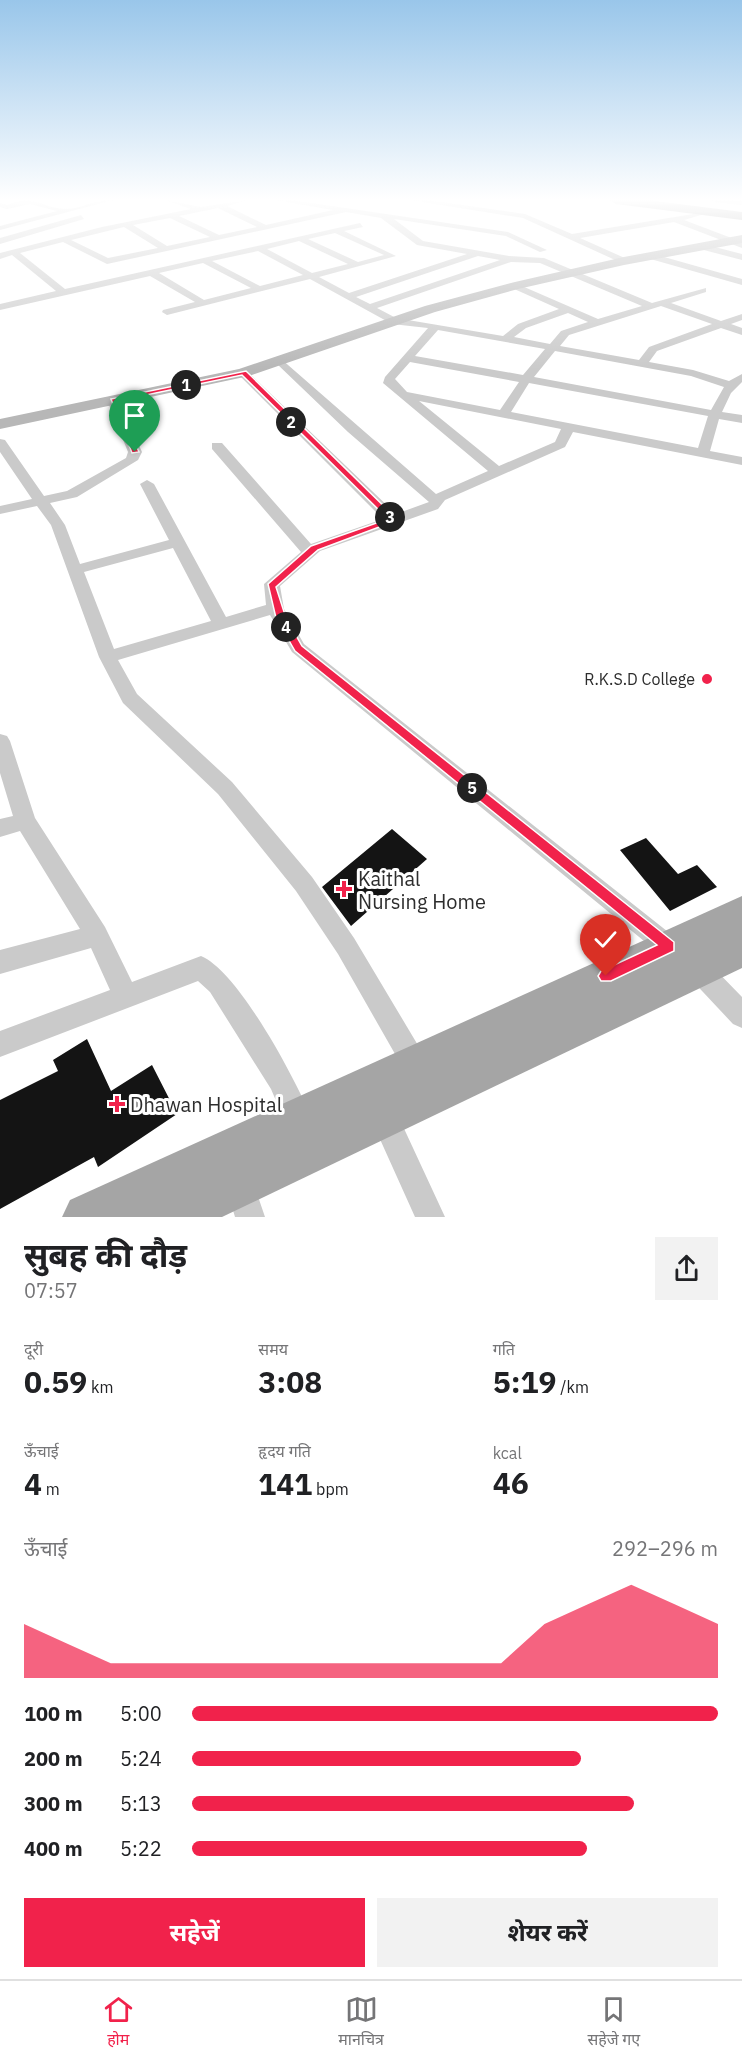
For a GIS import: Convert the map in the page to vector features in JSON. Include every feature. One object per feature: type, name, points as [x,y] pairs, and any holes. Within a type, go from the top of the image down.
[{"type":"main road","points":[[87,1217],[298,1119],[421,1080],[683,957],[742,913]]},
{"type":"main road","points":[[683,957],[742,948]]},
{"type":"main road","points":[[168,1217],[245,1200],[384,1115],[421,1080]]},
{"type":"street","points":[[19,257],[64,293]]},
{"type":"street","points":[[95,257],[103,261],[123,257]]},
{"type":"street","points":[[171,257],[182,266]]},
{"type":"street","points":[[0,307],[225,257]]},
{"type":"street","points":[[276,257],[398,321],[699,375],[729,385]]},
{"type":"street","points":[[340,257],[357,265]]},
{"type":"street","points":[[167,312],[389,257]]},
{"type":"street","points":[[349,296],[469,257]]},
{"type":"street","points":[[492,257],[509,260],[538,260],[654,303],[742,332]]},
{"type":"street","points":[[615,257],[624,261]]},
{"type":"street","points":[[0,424],[243,373],[398,321],[515,286],[646,257]]},
{"type":"street","points":[[653,257],[742,282]]},
{"type":"street","points":[[370,307],[509,260]]},
{"type":"street","points":[[205,261],[259,289]]},
{"type":"street","points":[[152,273],[203,303]]},
{"type":"street","points":[[515,286],[596,322]]},
{"type":"street","points":[[504,413],[527,378],[565,333],[654,303],[703,290]]},
{"type":"street","points":[[504,340],[522,326],[567,310]]},
{"type":"street","points":[[642,364],[653,349],[742,317]]},
{"type":"street","points":[[434,328],[389,382],[498,472]]},
{"type":"street","points":[[409,358],[742,419]]},
{"type":"street","points":[[280,361],[352,429],[437,502]]},
{"type":"street","points":[[243,373],[393,520]]},
{"type":"street","points":[[702,453],[715,414],[729,385],[742,377]]},
{"type":"street","points":[[404,395],[742,461]]},
{"type":"street","points":[[0,510],[72,494],[134,457],[135,452],[113,400]]},
{"type":"street","points":[[569,426],[560,444],[440,497],[437,502],[309,552],[272,584],[276,608],[298,648],[683,957],[742,1015]]},
{"type":"street","points":[[0,443],[58,525],[108,657],[130,698],[225,788],[304,884],[346,946],[421,1080]]},
{"type":"street","points":[[217,446],[309,552]]},
{"type":"street","points":[[147,484],[176,543],[220,622]]},
{"type":"street","points":[[75,570],[176,543]]},
{"type":"street","points":[[108,657],[220,622],[276,608]]},
{"type":"street","points":[[0,741],[25,821],[97,935],[126,997]]},
{"type":"street","points":[[0,828],[25,821]]},
{"type":"street","points":[[0,962],[97,935]]},
{"type":"street","points":[[0,1044],[201,968],[219,984],[281,1079],[298,1119]]},
{"type":"street","points":[[384,1115],[430,1217]]},
{"type":"building","points":[[392,829],[427,859],[351,926],[322,887]]},
{"type":"building","points":[[646,838],[678,874],[697,865],[717,887],[670,911],[620,850]]},
{"type":"building","points":[[87,1039],[111,1091],[152,1065],[177,1114],[98,1167],[94,1157],[0,1209],[0,1100],[58,1071],[53,1060]]},
{"type":"place","name":"R.K.S.D College","points":[[707,679]]},
{"type":"place","name":"Kaithal Nursing Home","points":[[344,889]]},
{"type":"place","name":"Dhawan Hospital","points":[[117,1104]]},
{"type":"route","points":[[135,452],[113,400],[243,373],[393,520],[315,548],[305,555],[272,584],[271,590],[276,608],[298,648],[669,947],[606,976]]}]
